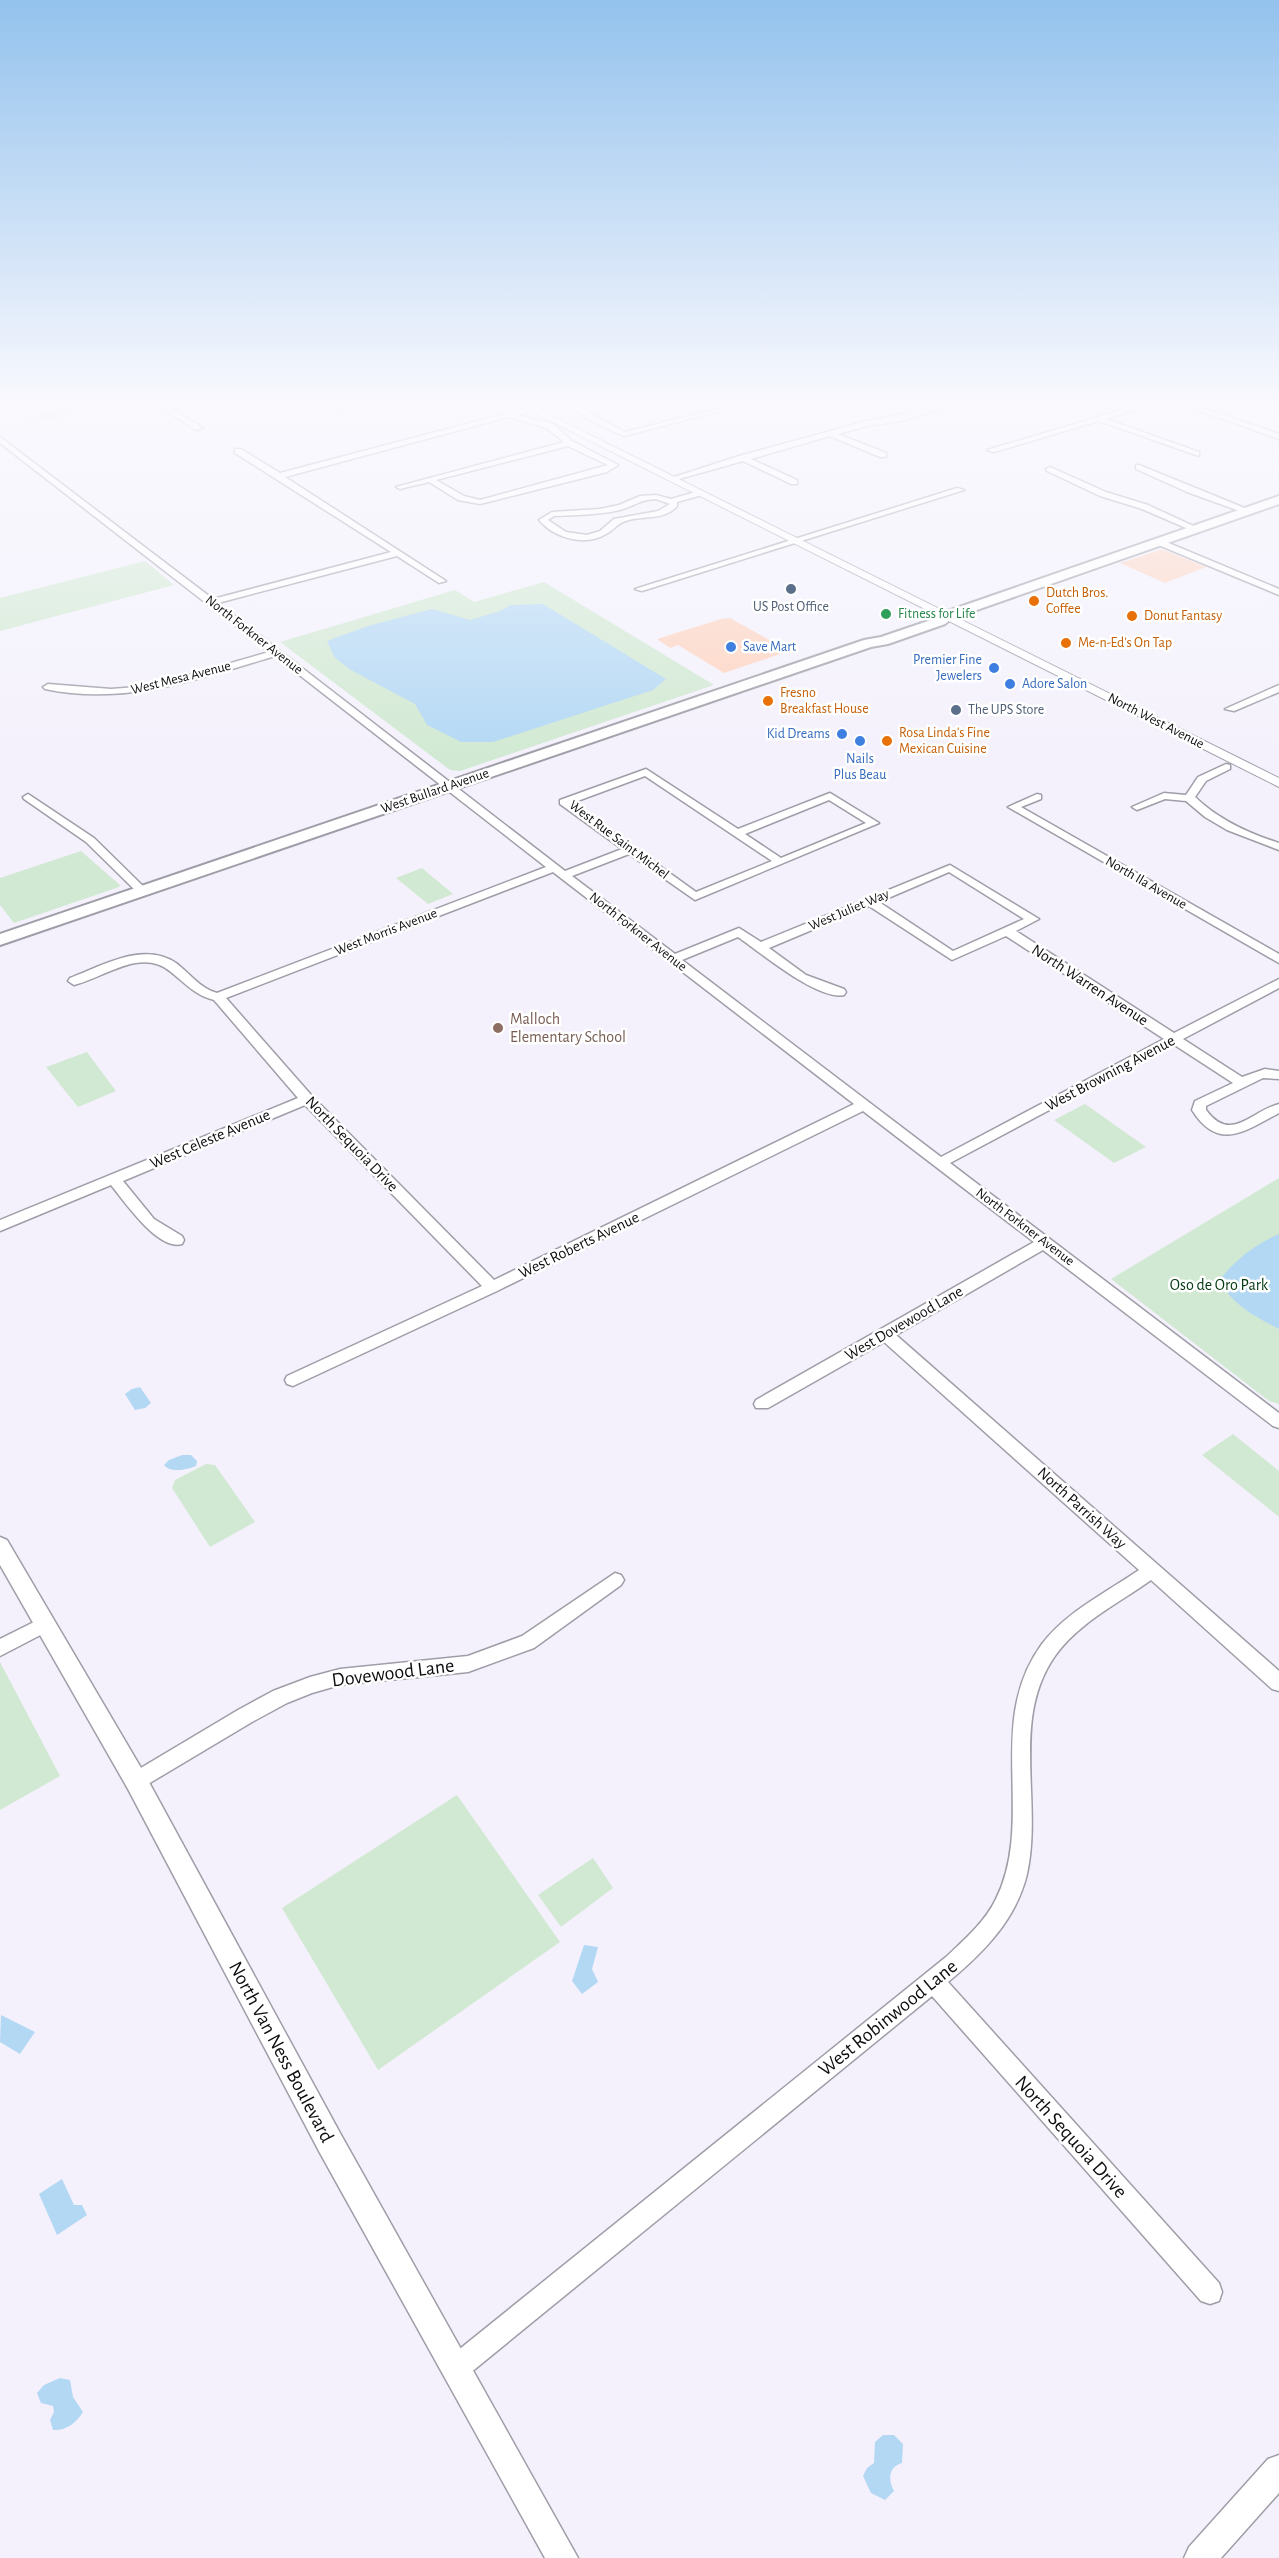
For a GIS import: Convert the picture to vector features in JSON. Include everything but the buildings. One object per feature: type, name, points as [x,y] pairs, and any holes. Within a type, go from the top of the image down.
[{"type":"main road","name":"North West Avenue","points":[[757,521],[1279,783]]},
{"type":"main road","name":"North West Avenue","points":[[776,521],[1279,770]]},
{"type":"main road","name":"West Bullard Avenue","points":[[0,940],[869,643],[905,634],[940,621],[946,616],[1218,521]]},
{"type":"main road","points":[[1143,715],[1163,717],[1279,770]]},
{"type":"street","name":"North Forkner Avenue","points":[[107,521],[678,963],[1279,1422]]},
{"type":"street","points":[[349,521],[442,581]]},
{"type":"street","points":[[544,521],[550,529],[560,534],[586,537],[606,531],[616,521]]},
{"type":"street","points":[[639,589],[861,521]]},
{"type":"street","points":[[1178,521],[1196,529]]},
{"type":"street","points":[[1159,542],[1279,592]]},
{"type":"street","points":[[212,602],[397,553]]},
{"type":"street","points":[[1269,588],[1279,584]]},
{"type":"street","name":"West Mesa Avenue","points":[[48,687],[107,693],[133,691],[164,685],[276,652]]},
{"type":"street","points":[[1230,709],[1279,688]]},
{"type":"street","points":[[1189,798],[1202,780],[1226,767]]},
{"type":"street","name":"West Rue Saint Michel","points":[[737,833],[830,796],[874,824],[695,897],[564,802],[646,772],[780,862]]},
{"type":"street","points":[[1137,807],[1164,796],[1189,798],[1205,814],[1251,838],[1279,847]]},
{"type":"street","points":[[28,797],[90,840],[142,891]]},
{"type":"street","name":"North Ila Avenue","points":[[1037,797],[1013,807],[1279,959]]},
{"type":"street","name":"West Morris Avenue","points":[[218,996],[564,875],[635,853]]},
{"type":"street","name":"West Juliet Way","points":[[678,963],[870,901],[950,868],[1033,919],[1007,931]]},
{"type":"street","points":[[870,901],[952,956],[1007,931]]},
{"type":"street","name":"North Warren Avenue","points":[[1007,931],[1242,1083]]},
{"type":"street","points":[[749,940],[802,978],[840,992]]},
{"type":"street","points":[[74,981],[136,958],[154,957],[170,965],[205,994],[218,996]]},
{"type":"street","name":"West Browning Avenue","points":[[940,1162],[1279,983]]},
{"type":"street","name":"North Sequoia Drive","points":[[218,996],[307,1099],[492,1287]]},
{"type":"street","points":[[1279,1075],[1257,1073],[1200,1104],[1199,1110],[1202,1116],[1212,1124],[1231,1129],[1245,1128],[1266,1113],[1279,1108]]},
{"type":"street","name":"West Celeste Avenue","points":[[0,1226],[307,1099]]},
{"type":"street","name":"West Roberts Avenue","points":[[293,1380],[492,1287],[863,1105]]},
{"type":"street","points":[[114,1179],[149,1224],[177,1240]]},
{"type":"street","name":"West Dovewood Lane","points":[[762,1404],[1045,1242]]},
{"type":"street","name":"North Parrish Way","points":[[885,1334],[1279,1683]]},
{"type":"street","name":"North Van Ness Boulevard","points":[[0,1546],[136,1781],[330,2143],[562,2558]]},
{"type":"street","name":"West Robinwood Lane","points":[[455,2369],[933,1981],[987,1932],[1005,1904],[1017,1873],[1022,1842],[1020,1744],[1022,1710],[1032,1680],[1048,1651],[1072,1627],[1152,1570]]},
{"type":"street","name":"Dovewood Lane","points":[[136,1781],[245,1716],[280,1697],[310,1685],[340,1677],[468,1664],[528,1642],[615,1580]]},
{"type":"street","points":[[0,1648],[46,1624]]},
{"type":"street","name":"North Sequoia Drive","points":[[933,1981],[1210,2292]]},
{"type":"street","points":[[1200,2558],[1279,2470]]},
{"type":"green space","points":[[145,561],[174,585],[0,631],[0,598]]},
{"type":"green space","points":[[544,582],[714,685],[460,771],[450,770],[280,642],[455,590],[474,602]]},
{"type":"green space","points":[[81,851],[120,885],[119,887],[14,923],[0,905],[0,878]]},
{"type":"green space","points":[[422,868],[453,894],[428,904],[396,878]]},
{"type":"green space","points":[[87,1052],[116,1091],[78,1107],[46,1067]]},
{"type":"green space","points":[[1085,1104],[1146,1147],[1114,1163],[1054,1120]]},
{"type":"green space","name":"Oso de Oro Park","points":[[1279,1178],[1279,1404],[1269,1401],[1111,1279]]},
{"type":"green space","points":[[1233,1434],[1279,1471],[1279,1517],[1202,1455]]},
{"type":"green space","points":[[206,1464],[215,1465],[255,1522],[210,1547],[172,1488],[175,1480]]},
{"type":"green space","points":[[0,1662],[60,1776],[0,1810]]},
{"type":"green space","points":[[457,1795],[560,1942],[378,2070],[282,1908]]},
{"type":"green space","points":[[593,1858],[613,1888],[561,1927],[538,1895]]},
{"type":"water","points":[[543,604],[666,679],[653,690],[493,742],[461,742],[427,725],[415,704],[351,670],[335,658],[327,641],[368,626],[432,609],[470,620],[500,611],[511,605]]},
{"type":"water","points":[[1279,1234],[1279,1329],[1253,1315],[1237,1302],[1224,1288],[1220,1279],[1247,1253]]},
{"type":"water","points":[[140,1387],[151,1403],[145,1408],[135,1410],[125,1394]]},
{"type":"water","points":[[182,1455],[191,1455],[197,1461],[196,1466],[174,1470],[164,1465],[169,1460]]},
{"type":"water","points":[[584,1945],[598,1947],[592,1969],[598,1982],[582,1994],[572,1981]]},
{"type":"water","points":[[1,2015],[35,2032],[20,2054],[0,2042]]},
{"type":"water","points":[[62,2179],[74,2205],[82,2205],[87,2215],[57,2235],[39,2194]]},
{"type":"water","points":[[60,2378],[70,2380],[73,2397],[83,2412],[70,2426],[53,2430],[50,2420],[54,2412],[53,2406],[41,2403],[37,2393],[44,2385]]},
{"type":"water","points":[[883,2435],[894,2435],[903,2444],[902,2463],[894,2468],[891,2474],[894,2491],[885,2500],[871,2493],[863,2476],[867,2468],[874,2463],[875,2442]]},
{"type":"place","name":"US Post Office","points":[[791,589]]},
{"type":"place","name":"Dutch Bros. Coffee","points":[[1034,601]]},
{"type":"place","name":"Fitness for Life","points":[[886,614]]},
{"type":"place","name":"Donut Fantasy","points":[[1132,616]]},
{"type":"place","name":"Me-n-Ed's On Tap","points":[[1066,643]]},
{"type":"place","name":"Save Mart","points":[[731,647]]},
{"type":"place","name":"Premier Fine Jewelers","points":[[994,668]]},
{"type":"place","name":"Adore Salon","points":[[1010,684]]},
{"type":"place","name":"Fresno Breakfast House","points":[[768,701]]},
{"type":"place","name":"The UPS Store","points":[[956,710]]},
{"type":"place","name":"Kid Dreams","points":[[842,734]]},
{"type":"place","name":"Nails Plus Beau","points":[[860,741]]},
{"type":"place","name":"Rosa Linda's Fine Mexican Cuisine","points":[[887,741]]},
{"type":"place","name":"Malloch Elementary School","points":[[498,1028]]}]
